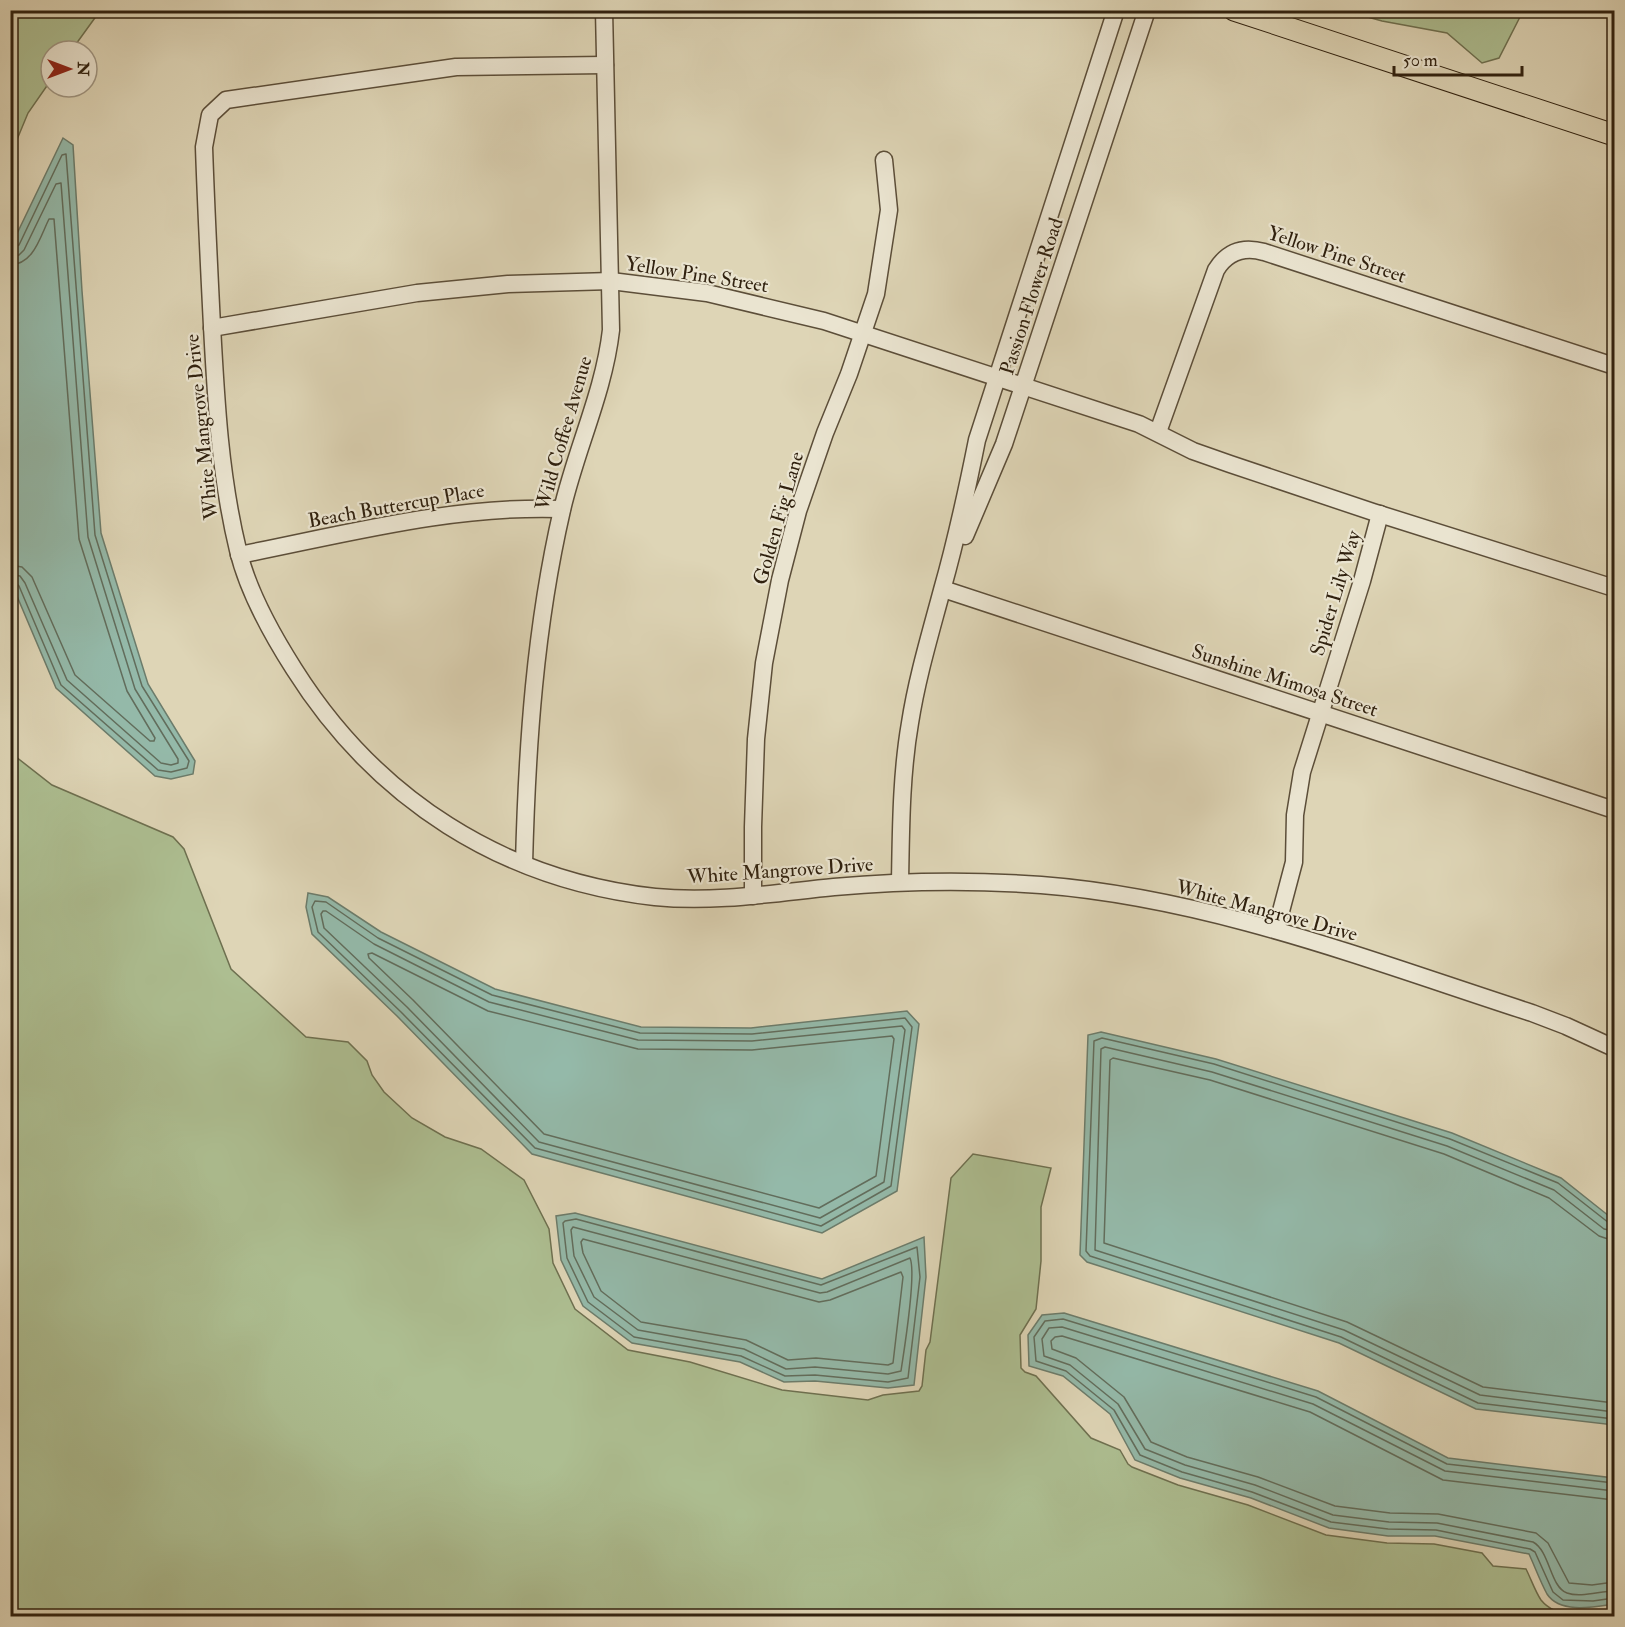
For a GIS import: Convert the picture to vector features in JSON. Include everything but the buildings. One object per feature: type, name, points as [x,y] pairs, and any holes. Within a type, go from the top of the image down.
[{"type":"main road","points":[[1234,10],[1614,135]]},
{"type":"street","name":"Wild Coffee Avenue","points":[[524,864],[526,766],[532,685],[545,596],[562,509],[606,365],[611,330],[604,10]]},
{"type":"street","name":"Passion Flower Road","points":[[900,882],[902,803],[909,724],[925,647],[963,507],[977,440],[1116,10]]},
{"type":"street","name":"Passion Flower Road","points":[[942,589],[999,459],[1147,10]]},
{"type":"street","name":"White Mangrove Drive","points":[[605,65],[456,67],[226,100],[210,115],[204,147],[215,394],[224,487],[239,555],[252,591],[279,646],[322,710],[359,754],[415,804],[483,844],[547,874],[585,884],[656,897],[708,899],[900,882],[1011,883],[1077,889],[1193,908],[1276,930],[1532,1013],[1614,1048]]},
{"type":"street","name":"Golden Fig Lane","points":[[753,896],[756,739],[761,684],[772,618],[798,511],[876,294],[887,224],[888,196],[884,160]]},
{"type":"street","name":"Yellow Pine Street","points":[[1158,432],[1216,270],[1229,255],[1246,249],[1264,252],[1614,366]]},
{"type":"street","name":"Yellow Pine Street","points":[[212,328],[417,293],[508,284],[611,281],[668,287],[744,300],[824,321],[1139,424],[1202,454],[1380,514],[1614,588]]},
{"type":"street","name":"Beach Buttercup Place","points":[[239,555],[450,514],[511,509],[562,509]]},
{"type":"street","name":"Spider Lily Way","points":[[1276,930],[1294,862],[1295,815],[1302,771],[1362,581],[1380,514]]},
{"type":"street","name":"Sunshine Mimosa Street","points":[[942,589],[1614,810]]},
{"type":"shaded area","points":[[11,10],[109,11],[97,15],[80,39],[39,39],[39,97],[28,113],[11,154]]},
{"type":"shaded area","points":[[1346,11],[1523,11],[1499,58],[1482,63],[1447,33],[1382,21]]},
{"type":"shaded area","points":[[11,753],[52,785],[173,837],[184,849],[231,969],[306,1037],[348,1042],[367,1061],[372,1075],[384,1092],[412,1118],[445,1137],[481,1149],[524,1180],[549,1229],[553,1263],[575,1309],[628,1350],[690,1362],[782,1390],[868,1400],[883,1395],[919,1391],[922,1386],[926,1350],[930,1342],[951,1178],[973,1154],[1051,1168],[1041,1207],[1041,1261],[1036,1309],[1020,1335],[1021,1368],[1036,1376],[1091,1438],[1120,1450],[1132,1467],[1178,1485],[1248,1505],[1326,1535],[1387,1543],[1434,1544],[1482,1553],[1493,1566],[1526,1569],[1541,1600],[1556,1611],[1575,1615],[1614,1612],[1614,1616],[11,1616]]},
{"type":"water","points":[[63,138],[73,145],[101,533],[148,684],[195,761],[193,774],[171,779],[155,776],[56,688],[11,582],[12,244]]},
{"type":"water","points":[[308,893],[328,897],[381,932],[495,989],[641,1027],[751,1028],[907,1011],[919,1024],[897,1191],[822,1233],[532,1154],[397,1016],[312,934],[306,907]]},
{"type":"water","points":[[1101,1032],[1216,1059],[1452,1133],[1561,1178],[1614,1220],[1614,1425],[1476,1409],[1339,1343],[1087,1262],[1080,1255],[1088,1035]]},
{"type":"water","points":[[575,1213],[822,1279],[924,1237],[926,1277],[914,1385],[888,1388],[815,1381],[784,1382],[740,1362],[632,1343],[583,1306],[561,1260],[556,1216]]},
{"type":"water","points":[[1064,1313],[1318,1391],[1448,1458],[1614,1478],[1614,1604],[1578,1608],[1553,1600],[1544,1589],[1529,1554],[1435,1536],[1388,1536],[1329,1528],[1251,1498],[1180,1478],[1135,1460],[1110,1414],[1063,1376],[1029,1366],[1028,1335],[1042,1315]]}]
